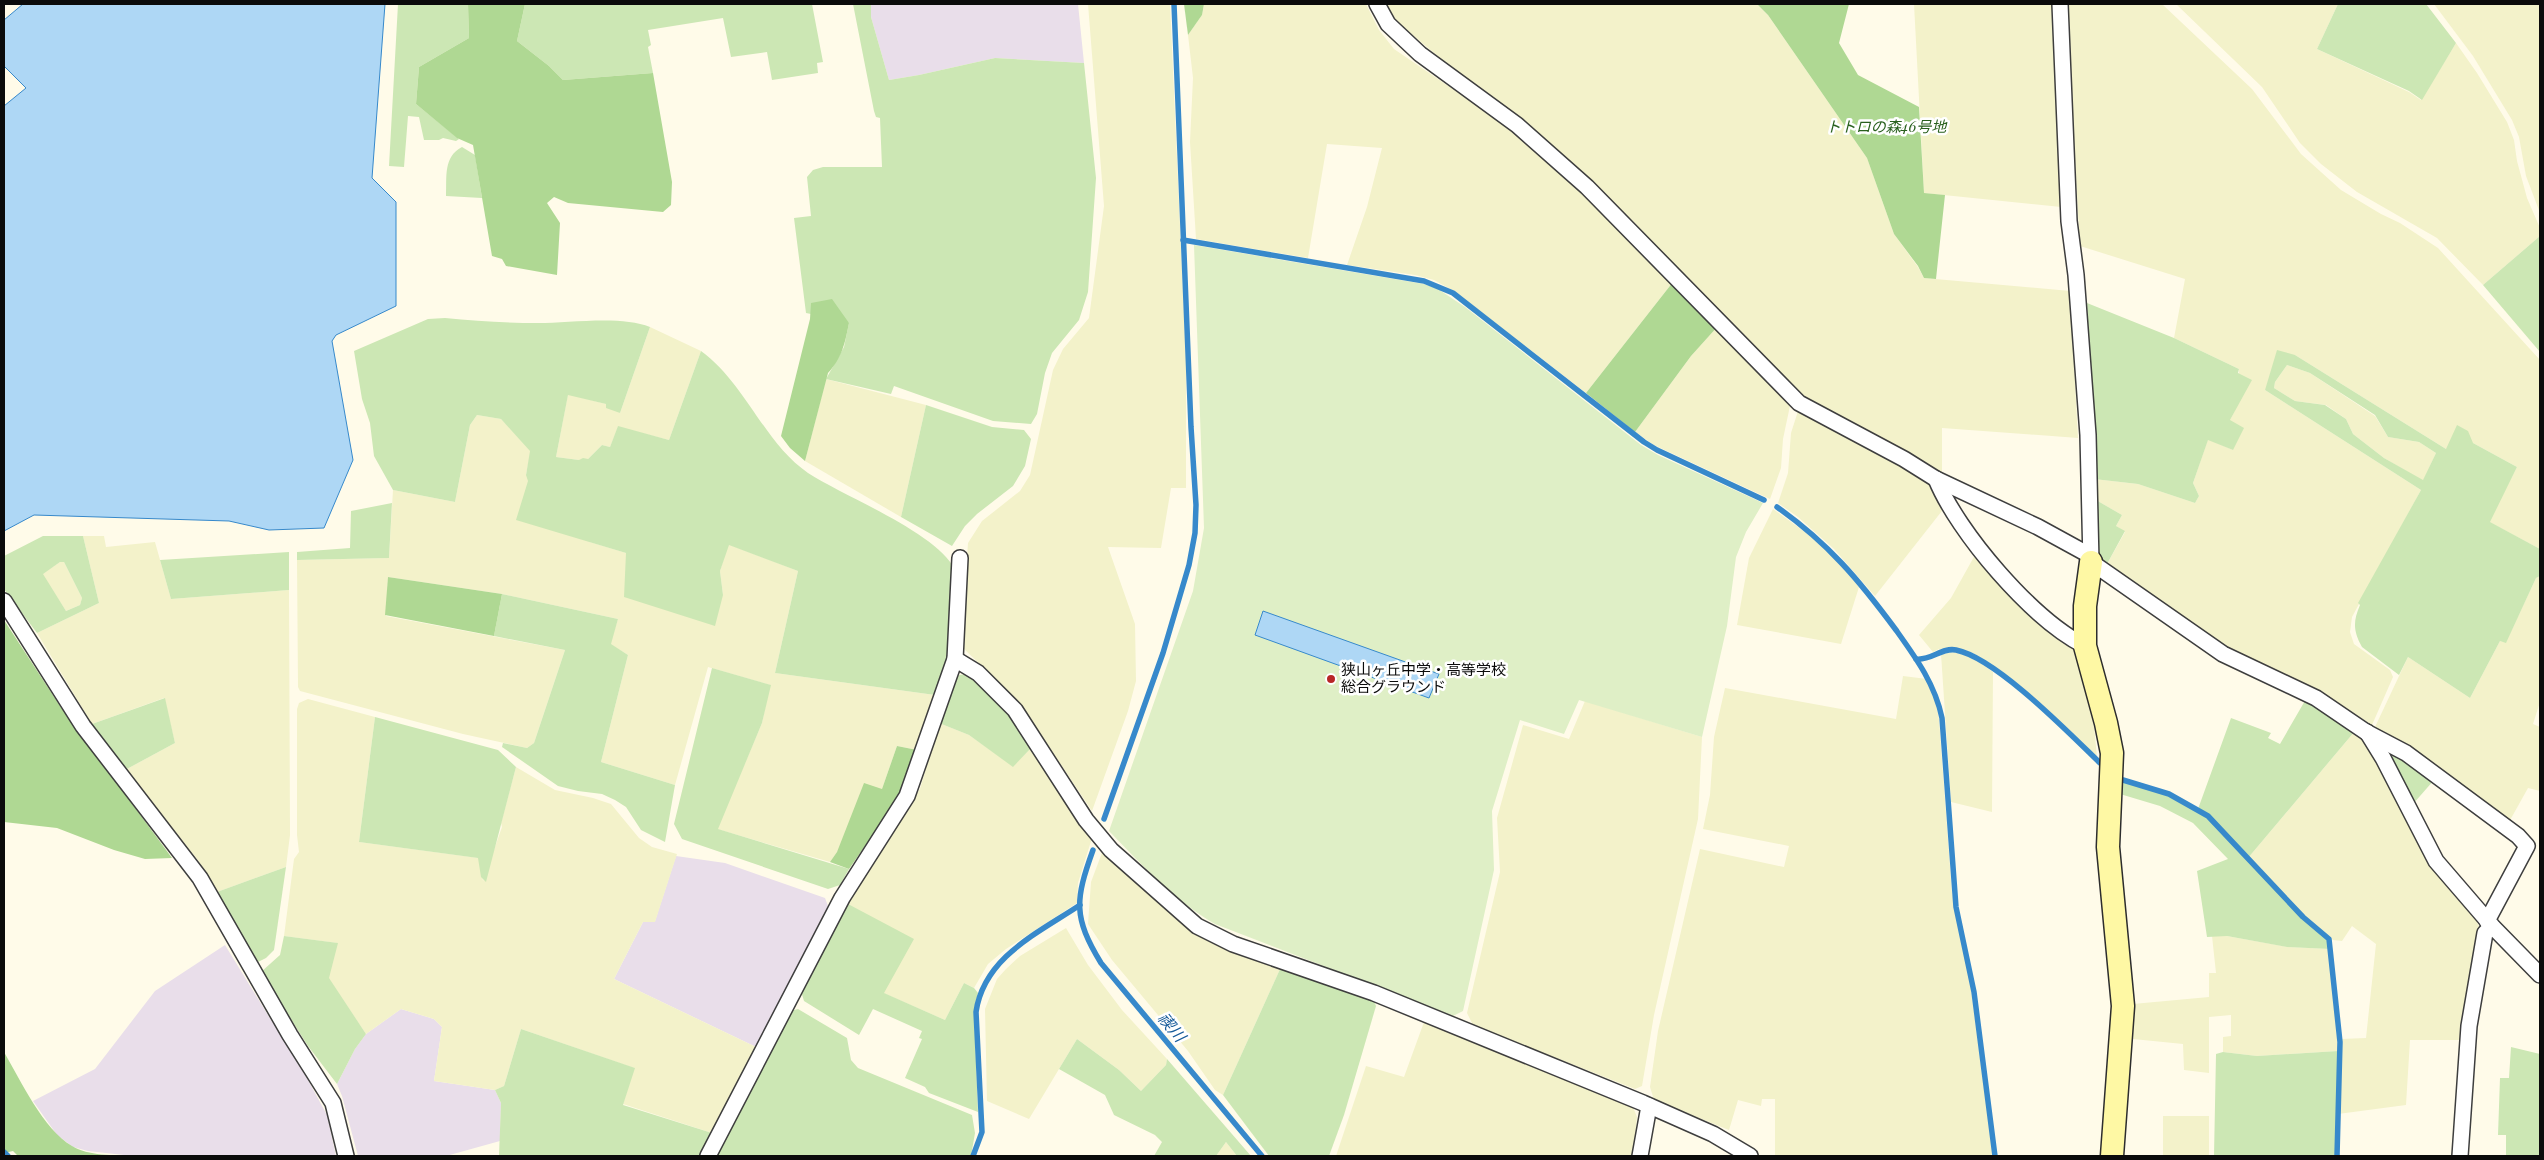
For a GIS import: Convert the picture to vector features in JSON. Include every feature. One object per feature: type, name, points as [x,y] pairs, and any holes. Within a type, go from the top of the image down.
[{"type":"street","points":[[1376,4],[1388,24],[1420,54],[1517,125],[1580,181],[1799,403],[1904,459],[1936,479],[2038,527],[2091,559],[2223,654],[2316,698],[2366,732],[2406,753],[2534,848],[2484,933],[2469,1026],[2460,1156]]},
{"type":"street","points":[[2060,4],[2069,221],[2076,275],[2088,435],[2091,559],[2085,606],[2085,646],[2106,723],[2112,753],[2108,848],[2123,1006],[2112,1156]]},
{"type":"street","points":[[1936,479],[1962,525],[2016,591],[2067,636],[2085,646]]},
{"type":"street","points":[[708,1156],[842,898],[907,796],[955,659],[960,558]]},
{"type":"street","points":[[4,601],[83,726],[200,878],[290,1035],[333,1103],[346,1156]]},
{"type":"street","points":[[955,659],[978,673],[1015,710],[1086,820],[1111,850],[1198,926],[1233,944],[1374,993],[1649,1106],[1713,1134],[1750,1156]]},
{"type":"street","points":[[2366,732],[2383,758],[2436,861],[2490,923],[2540,974]]},
{"type":"street","points":[[1640,1156],[1649,1106]]},
{"type":"shaded area","points":[[871,4],[1078,4],[1084,63],[995,58],[889,80],[871,17]]},
{"type":"shaded area","points":[[676,856],[725,863],[825,898],[828,906],[756,1047],[614,979],[643,922],[655,921]]},
{"type":"shaded area","points":[[225,945],[308,1080],[327,1115],[336,1156],[133,1156],[88,1151],[73,1147],[57,1135],[33,1101],[95,1069],[155,991]]},
{"type":"shaded area","points":[[401,1009],[434,1019],[442,1027],[434,1081],[495,1090],[501,1103],[500,1141],[446,1156],[358,1156],[337,1084],[355,1049],[366,1034]]},
{"type":"green space","points":[[398,4],[468,4],[469,38],[419,67],[416,104],[459,139],[456,141],[443,138],[439,140],[424,140],[419,117],[408,116],[404,167],[389,166]]},
{"type":"green space","points":[[468,4],[525,4],[517,41],[549,66],[563,80],[653,73],[672,182],[671,205],[663,212],[568,203],[554,197],[547,203],[560,223],[557,275],[506,266],[502,259],[492,256],[473,145],[457,138],[416,104],[419,67],[469,38]]},
{"type":"green space","points":[[525,4],[812,4],[823,62],[817,63],[818,73],[772,80],[767,52],[731,57],[723,18],[648,30],[651,45],[648,47],[653,73],[563,80],[549,66],[517,41]]},
{"type":"green space","points":[[853,4],[871,4],[871,17],[889,80],[995,58],[1084,63],[1096,178],[1088,292],[1079,320],[1052,353],[1045,373],[1037,414],[1031,424],[993,421],[894,386],[891,394],[826,379],[844,347],[849,323],[811,303],[811,314],[806,313],[794,218],[811,216],[807,177],[813,170],[823,167],[882,167],[880,118],[876,117],[874,111]]},
{"type":"green space","points":[[1088,4],[1170,4],[1186,358],[1186,488],[1171,488],[1161,548],[1108,547],[1135,624],[1136,681],[1128,711],[1092,811],[1019,702],[961,646],[968,543],[982,521],[1020,491],[1030,475],[1053,370],[1063,349],[1089,318],[1104,206]]},
{"type":"green space","points":[[1184,4],[1204,4],[1202,15],[1188,35]]},
{"type":"green space","points":[[1204,4],[1366,4],[1379,30],[1394,49],[1520,135],[1575,183],[1673,282],[1586,393],[1454,291],[1434,280],[1415,275],[1347,265],[1367,207],[1382,148],[1327,144],[1308,258],[1196,239],[1190,142],[1193,78],[1188,35],[1202,15]]},
{"type":"green space","points":[[1382,4],[1757,4],[1768,15],[1867,158],[1894,234],[1924,278],[2070,291],[2078,438],[1942,428],[1942,476],[1814,406],[1800,395],[1666,259],[1636,224],[1551,144],[1521,118],[1453,69],[1389,15]]},
{"type":"green space","name":"トトロの森46号地","points":[[1757,4],[1849,4],[1839,43],[1858,75],[1919,107],[1924,193],[1945,195],[1936,279],[1924,278],[1918,266],[1894,234],[1867,158],[1768,15]]},
{"type":"green space","points":[[1914,4],[2052,4],[2061,207],[1924,193]]},
{"type":"green space","points":[[2066,4],[2162,4],[2252,89],[2301,154],[2341,190],[2400,223],[2438,248],[2540,360],[2540,549],[2489,522],[2517,467],[2473,443],[2446,449],[2295,355],[2265,390],[2421,490],[2352,617],[2350,632],[2354,644],[2390,670],[2393,677],[2372,725],[2318,690],[2218,643],[2107,564],[2125,532],[2116,526],[2122,515],[2096,500],[2094,479],[2138,484],[2195,503],[2199,496],[2193,483],[2208,439],[2233,450],[2230,420],[2239,402],[2239,369],[2174,338],[2185,279],[2080,246]]},
{"type":"green space","points":[[2176,4],[2338,4],[2317,49],[2409,92],[2421,100],[2456,43],[2507,122],[2514,140],[2517,161],[2527,198],[2540,228],[2540,236],[2483,285],[2437,238],[2357,192],[2321,164],[2300,143],[2262,87]]},
{"type":"green space","points":[[2338,4],[2426,4],[2456,43],[2422,100],[2409,91],[2317,49]]},
{"type":"green space","points":[[2434,4],[2540,4],[2540,213],[2526,176],[2519,137],[2512,120],[2473,56]]},
{"type":"green space","points":[[462,147],[475,155],[482,198],[446,196],[447,168],[452,156]]},
{"type":"green space","points":[[2540,236],[2540,352],[2483,285]]},
{"type":"green space","points":[[1194,245],[1424,284],[1438,289],[1465,307],[1641,445],[1658,455],[1763,503],[1746,532],[1736,557],[1727,626],[1702,737],[1579,700],[1564,734],[1520,720],[1492,811],[1494,870],[1463,1011],[1453,1016],[1215,924],[1172,893],[1109,831],[1193,591],[1204,528]]},
{"type":"green space","points":[[1673,282],[1718,326],[1691,356],[1635,432],[1586,393]]},
{"type":"green space","points":[[832,299],[849,323],[840,356],[828,373],[805,461],[790,448],[781,436],[810,319],[811,303]]},
{"type":"green space","points":[[2087,303],[2174,338],[2239,369],[2238,373],[2252,380],[2230,420],[2244,428],[2233,450],[2208,440],[2193,483],[2199,496],[2195,503],[2138,484],[2094,479]]},
{"type":"green space","points":[[445,318],[526,323],[610,320],[638,323],[650,327],[620,413],[606,408],[606,404],[568,395],[556,457],[579,460],[583,458],[588,459],[602,445],[610,447],[618,426],[669,440],[701,351],[717,364],[731,380],[779,446],[808,473],[911,529],[945,556],[955,570],[952,644],[935,695],[775,673],[798,571],[729,545],[720,571],[723,595],[715,626],[624,597],[626,553],[516,520],[528,481],[526,475],[530,451],[501,419],[477,415],[470,425],[455,502],[393,490],[374,456],[370,423],[362,399],[354,351],[428,319]]},
{"type":"green space","points":[[1718,326],[1791,401],[1783,439],[1781,468],[1770,499],[1654,445],[1635,432],[1691,356]]},
{"type":"green space","points":[[650,327],[701,351],[669,440],[618,427],[610,447],[602,445],[588,459],[579,460],[556,457],[568,394],[606,404],[620,413]]},
{"type":"green space","points":[[2277,350],[2295,355],[2446,449],[2457,425],[2468,431],[2473,443],[2517,467],[2490,522],[2540,549],[2540,576],[2536,578],[2506,643],[2500,641],[2470,698],[2408,657],[2399,675],[2362,647],[2357,636],[2355,621],[2360,605],[2358,603],[2421,490],[2265,390]],"holes":[[[2287,365],[2310,373],[2375,415],[2388,437],[2419,442],[2436,453],[2423,480],[2384,458],[2353,434],[2346,419],[2325,405],[2295,401],[2274,388],[2275,382]]]},
{"type":"green space","points":[[2287,365],[2310,373],[2375,416],[2388,437],[2419,442],[2436,453],[2423,481],[2384,458],[2353,434],[2346,419],[2326,405],[2295,401],[2274,388],[2275,382]]},
{"type":"green space","points":[[826,379],[926,405],[901,517],[805,461]]},
{"type":"green space","points":[[926,405],[992,427],[1024,430],[1031,439],[1025,466],[1013,486],[977,514],[965,526],[952,546],[901,517]]},
{"type":"green space","points":[[1799,408],[1926,479],[1945,507],[1875,596],[1834,549],[1798,517],[1778,503],[1788,473],[1791,433]]},
{"type":"green space","points":[[477,415],[501,419],[531,451],[526,474],[590,542],[626,553],[723,595],[720,571],[728,544],[798,571],[775,673],[935,695],[917,750],[897,746],[882,789],[830,862],[717,829],[762,723],[770,685],[708,667],[675,785],[601,762],[628,655],[610,644],[618,619],[502,594],[388,577],[386,616],[565,650],[534,743],[527,748],[463,734],[300,691],[298,687],[297,560],[389,558],[393,490],[455,502],[470,425]]},
{"type":"green space","points":[[2096,500],[2122,515],[2116,526],[2125,531],[2107,564],[2098,555]]},
{"type":"green space","points":[[392,503],[389,558],[297,560],[297,552],[350,548],[351,511]]},
{"type":"green space","points":[[1773,509],[1816,540],[1859,587],[1841,644],[1737,625],[1749,558]]},
{"type":"green space","points":[[43,536],[83,536],[99,603],[37,633],[4,589],[4,556]],"holes":[[[60,562],[64,562],[82,598],[80,605],[66,611],[43,574]]]},
{"type":"green space","points":[[83,536],[104,536],[106,547],[155,542],[171,599],[289,590],[290,835],[286,867],[217,892],[198,860],[125,770],[175,743],[164,698],[92,724],[37,633],[99,603]]},
{"type":"green space","points":[[289,552],[289,590],[171,599],[160,560]]},
{"type":"green space","points":[[1975,555],[2018,601],[2078,652],[2093,715],[2097,757],[2015,682],[1973,653],[1949,648],[1933,652],[1919,635],[1951,598]]},
{"type":"green space","points":[[60,562],[64,562],[82,598],[80,605],[66,611],[42,574]]},
{"type":"green space","points":[[2540,576],[2540,702],[2533,724],[2540,727],[2540,791],[2528,788],[2509,822],[2470,791],[2375,727],[2408,657],[2470,698],[2500,641],[2506,642],[2536,578]]},
{"type":"green space","points":[[388,577],[502,594],[494,636],[385,615]]},
{"type":"green space","points":[[502,594],[618,619],[611,644],[628,655],[601,762],[675,785],[665,842],[641,830],[626,807],[615,800],[602,794],[558,786],[502,747],[503,743],[527,748],[534,743],[565,650],[494,636]]},
{"type":"green space","points":[[4,620],[60,706],[172,858],[145,859],[114,850],[57,828],[4,822]]},
{"type":"green space","points":[[1954,652],[1972,657],[1993,672],[1992,812],[1951,802],[1941,654]]},
{"type":"green space","points":[[712,668],[771,685],[762,723],[718,829],[849,869],[840,885],[828,889],[682,839],[674,824]]},
{"type":"green space","points":[[969,674],[1010,715],[1032,747],[1013,767],[969,735],[939,723],[950,687],[959,675]]},
{"type":"green space","points":[[1903,676],[1927,679],[1935,697],[1939,719],[1952,893],[1966,952],[1993,1156],[1775,1156],[1775,1099],[1762,1099],[1761,1106],[1738,1100],[1729,1130],[1654,1100],[1650,1087],[1658,1031],[1700,849],[1784,867],[1789,846],[1703,829],[1710,795],[1714,737],[1725,688],[1896,719]]},
{"type":"green space","points":[[165,698],[175,743],[125,770],[92,724]]},
{"type":"green space","points":[[308,699],[375,717],[359,842],[479,858],[483,881],[502,827],[501,823],[516,767],[555,790],[611,804],[639,838],[652,847],[677,854],[655,922],[643,922],[614,979],[758,1048],[712,1133],[623,1104],[634,1068],[521,1029],[504,1086],[495,1090],[434,1081],[442,1027],[434,1019],[401,1009],[366,1034],[328,978],[337,943],[284,936],[294,859],[299,852],[297,835],[297,709],[299,703]]},
{"type":"green space","points":[[2306,699],[2355,731],[2248,858],[2208,815],[2198,809],[2231,718],[2271,733],[2268,738],[2280,744]]},
{"type":"green space","points":[[1585,701],[1702,737],[1698,819],[1654,1015],[1642,1086],[1635,1089],[1473,1025],[1467,1013],[1500,872],[1497,818],[1523,725],[1569,739]]},
{"type":"green space","points":[[375,717],[498,750],[516,767],[486,882],[481,877],[478,858],[359,842]]},
{"type":"green space","points":[[939,723],[969,735],[1013,766],[1032,747],[1092,838],[1078,883],[1077,903],[1006,949],[988,964],[974,988],[964,983],[945,1020],[883,993],[848,904],[879,847],[920,789]]},
{"type":"green space","points":[[2355,731],[2367,742],[2428,860],[2457,899],[2475,916],[2479,927],[2461,1040],[2410,1040],[2406,1105],[2338,1114],[2341,1039],[2366,1038],[2376,944],[2352,926],[2342,941],[2333,940],[2303,915],[2248,858]]},
{"type":"green space","points":[[897,746],[917,750],[903,791],[849,869],[830,862],[837,852],[864,783],[882,789]]},
{"type":"green space","points":[[2391,751],[2434,780],[2413,804],[2388,754]]},
{"type":"green space","points":[[2123,780],[2166,794],[2207,816],[2299,915],[2329,939],[2330,949],[2287,947],[2227,936],[2207,937],[2197,871],[2228,859],[2193,823],[2160,806],[2120,794],[2120,781]]},
{"type":"green space","points":[[1103,850],[1141,886],[1281,967],[1223,1095],[1215,1090],[1188,1051],[1112,960],[1088,924],[1091,882]]},
{"type":"green space","points":[[286,867],[274,950],[266,958],[256,963],[246,948],[217,892]]},
{"type":"green space","points":[[848,904],[914,939],[884,993],[945,1020],[964,983],[974,988],[978,993],[974,1010],[978,1112],[929,1093],[925,1087],[905,1078],[922,1039],[919,1038],[922,1031],[873,1009],[859,1035],[804,1001],[801,991]]},
{"type":"green space","points":[[1066,928],[1088,965],[1122,1010],[1167,1059],[1166,1065],[1141,1091],[1119,1070],[1077,1039],[1029,1119],[987,1101],[985,1009],[997,979],[1006,969],[1020,956]]},
{"type":"green space","points":[[284,936],[338,943],[329,978],[366,1034],[355,1049],[337,1084],[308,1046],[261,972],[280,955]]},
{"type":"green space","points":[[2212,936],[2227,936],[2288,947],[2330,949],[2338,1051],[2257,1056],[2223,1052],[2223,1037],[2231,1036],[2231,1015],[2209,1017],[2209,1073],[2184,1070],[2183,1044],[2133,1039],[2133,1004],[2209,997],[2209,973],[2216,973]]},
{"type":"green space","points":[[1281,967],[1373,999],[1376,1006],[1344,1115],[1329,1156],[1269,1156],[1223,1095]]},
{"type":"green space","points":[[798,1009],[847,1038],[851,1060],[858,1068],[972,1115],[975,1133],[971,1156],[715,1156],[790,1011]]},
{"type":"green space","points":[[1424,1022],[1633,1107],[1637,1117],[1633,1156],[1336,1156],[1366,1066],[1404,1077]]},
{"type":"green space","points":[[521,1029],[635,1068],[623,1105],[712,1133],[700,1156],[499,1156],[501,1103],[495,1090],[504,1086]]},
{"type":"green space","points":[[1077,1039],[1119,1070],[1141,1091],[1166,1065],[1167,1059],[1251,1156],[1237,1156],[1226,1142],[1216,1156],[1154,1156],[1162,1142],[1155,1135],[1114,1115],[1105,1095],[1059,1069]]},
{"type":"green space","points":[[2511,1047],[2540,1054],[2540,1156],[2506,1156],[2506,1135],[2498,1135],[2500,1078],[2509,1078]]},
{"type":"green space","points":[[2338,1051],[2335,1156],[2214,1156],[2216,1054],[2223,1052],[2257,1056]]},
{"type":"green space","points":[[4,1052],[34,1104],[61,1138],[72,1146],[86,1152],[133,1156],[18,1156],[13,1151],[4,1153]]},
{"type":"green space","points":[[2163,1116],[2209,1116],[2209,1156],[2163,1156]]},
{"type":"green space","points":[[1226,1142],[1237,1156],[1216,1156]]},
{"type":"water","points":[[23,4],[385,4],[372,178],[396,202],[396,306],[336,335],[332,341],[353,460],[324,528],[269,530],[229,521],[34,515],[4,531],[4,106],[26,88],[4,66],[4,20]]},
{"type":"water","points":[[1263,611],[1439,674],[1429,698],[1255,635]]},
{"type":"waterway","points":[[1104,819],[1163,653],[1189,565],[1195,533],[1196,505],[1191,427],[1174,4]]},
{"type":"waterway","points":[[1183,240],[1424,281],[1453,293],[1644,442],[1657,450],[1764,500]]},
{"type":"waterway","points":[[1777,507],[1812,534],[1856,579],[1896,630],[1917,661],[1935,694],[1942,718],[1956,907],[1974,992],[1995,1156]]},
{"type":"waterway","points":[[1916,659],[1927,658],[1946,650],[1956,650],[1972,656],[2011,681],[2100,763]]},
{"type":"waterway","points":[[2123,780],[2169,794],[2208,816],[2303,917],[2329,939],[2340,1042],[2337,1156]]},
{"type":"waterway","name":"禊川","points":[[1093,850],[1080,896],[1081,920],[1092,947],[1101,963],[1262,1156]]},
{"type":"waterway","points":[[973,1156],[982,1132],[976,1012],[981,993],[1001,961],[1015,948],[1080,905]]},
{"type":"waterway","points":[[4,1152],[8,1156]]},
{"type":"place","name":"狭山ヶ丘中学・高等学校 総合グラウンド","points":[[1331,679]]}]
